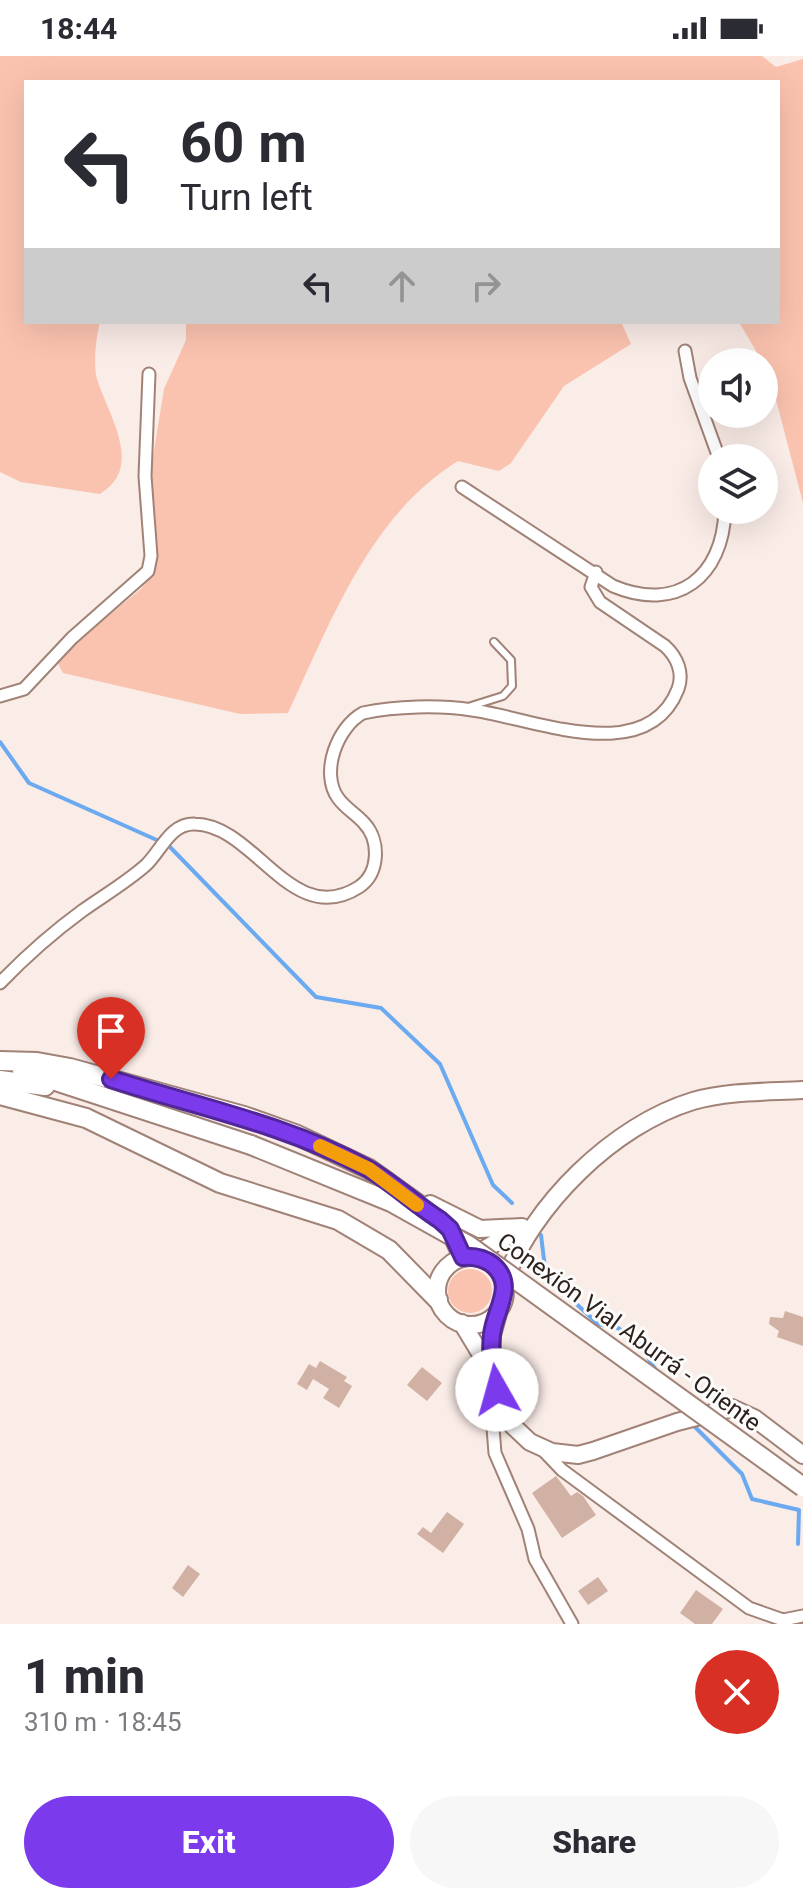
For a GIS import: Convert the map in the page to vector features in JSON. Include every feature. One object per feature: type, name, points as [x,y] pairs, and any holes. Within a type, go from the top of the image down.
[{"type":"main road","points":[[0,1062],[112,1097]]},
{"type":"main road","points":[[0,1062],[37,1062],[70,1068],[244,1116],[295,1134],[369,1169],[471,1227],[488,1231],[522,1227]]},
{"type":"main road","points":[[0,1080],[112,1097]]},
{"type":"main road","points":[[491,1371],[492,1335],[504,1283],[518,1248],[545,1211],[612,1143],[660,1113],[697,1100],[803,1090]]},
{"type":"main road","points":[[0,1095],[86,1118],[220,1183],[361,1230],[389,1250],[438,1300],[444,1312],[462,1323],[491,1371],[504,1407],[521,1435],[540,1448],[578,1455],[716,1410],[742,1411],[803,1455]]},
{"type":"main road","name":"Conexión Vial Aburrá - Oriente","points":[[112,1097],[350,1183],[455,1238],[525,1284],[803,1487]]},
{"type":"main road","points":[[369,1169],[450,1229],[467,1257],[492,1264],[504,1283]]},
{"type":"main road","points":[[438,1300],[439,1278],[445,1268],[522,1227],[545,1211]]},
{"type":"main road","points":[[462,1323],[480,1323],[499,1309]]},
{"type":"street","points":[[685,351],[690,378],[714,444]]},
{"type":"street","points":[[0,696],[24,689],[72,638],[148,571],[151,556],[145,476],[149,374]]},
{"type":"street","points":[[462,487],[613,586],[633,595],[655,595],[682,589],[701,578],[718,554],[723,524]]},
{"type":"street","points":[[0,983],[43,941],[136,873],[161,848],[170,834],[195,824],[214,828],[314,896],[326,899],[355,889],[370,875],[375,864],[375,841],[366,825],[339,800],[333,790],[332,763],[343,732],[357,716],[372,711],[465,709],[599,734],[643,727],[662,713],[679,685],[681,672],[672,652],[649,632],[600,602],[591,587],[596,572]]},
{"type":"street","points":[[504,1407],[493,1428],[495,1453],[528,1529],[535,1559],[572,1624]]},
{"type":"street","points":[[540,1448],[562,1470],[749,1608],[783,1620],[803,1616]]},
{"type":"lane","points":[[465,709],[477,702],[503,696],[512,686],[511,660],[494,642]]},
{"type":"shaded area","points":[[0,56],[762,56],[776,67],[803,59],[803,503],[778,407],[778,348],[754,348],[740,324],[780,324],[780,80],[24,80],[24,324],[100,324],[97,379],[115,424],[122,455],[120,470],[113,483],[100,494],[21,482],[0,472]]},
{"type":"shaded area","points":[[186,324],[622,324],[631,344],[564,386],[511,463],[499,471],[458,461],[427,484],[400,510],[356,574],[288,713],[240,714],[63,673],[57,662],[65,651],[141,589],[154,570],[150,475],[164,389],[186,340]]},
{"type":"shaded area","points":[[470,1269],[486,1275],[492,1291],[486,1307],[470,1313],[454,1307],[448,1291],[454,1275]]},
{"type":"building","points":[[785,1311],[803,1317],[803,1346],[777,1337],[779,1331],[769,1324],[770,1317],[783,1318]]},
{"type":"building","points":[[320,1361],[347,1377],[344,1381],[352,1386],[339,1408],[323,1398],[329,1389],[313,1379],[307,1390],[297,1384],[309,1364],[316,1368]]},
{"type":"building","points":[[422,1367],[442,1383],[427,1401],[407,1385]]},
{"type":"building","points":[[556,1476],[571,1496],[577,1492],[583,1496],[596,1515],[562,1538],[532,1493]]},
{"type":"building","points":[[447,1512],[464,1524],[443,1553],[417,1534],[423,1527],[431,1533]]},
{"type":"building","points":[[188,1565],[200,1574],[183,1597],[172,1588]]},
{"type":"building","points":[[598,1577],[608,1591],[588,1605],[578,1591]]},
{"type":"building","points":[[696,1590],[723,1609],[712,1624],[695,1624],[680,1613]]},
{"type":"waterway","points":[[0,742],[29,783],[168,845],[316,997],[381,1008],[440,1064],[493,1185],[512,1203]]},
{"type":"waterway","points":[[541,1235],[545,1268],[556,1285],[598,1324],[618,1328],[639,1343],[657,1372]]},
{"type":"waterway","points":[[690,1422],[742,1474],[752,1499],[799,1510],[798,1544]]},
{"type":"slow traffic","points":[[320,1146],[369,1169],[417,1205]]},
{"type":"route","points":[[111,1079],[244,1116],[295,1134],[369,1169],[401,1195],[440,1220],[450,1229],[463,1257],[478,1258],[492,1264],[504,1283],[504,1296],[492,1335],[491,1371],[497,1390]]}]
